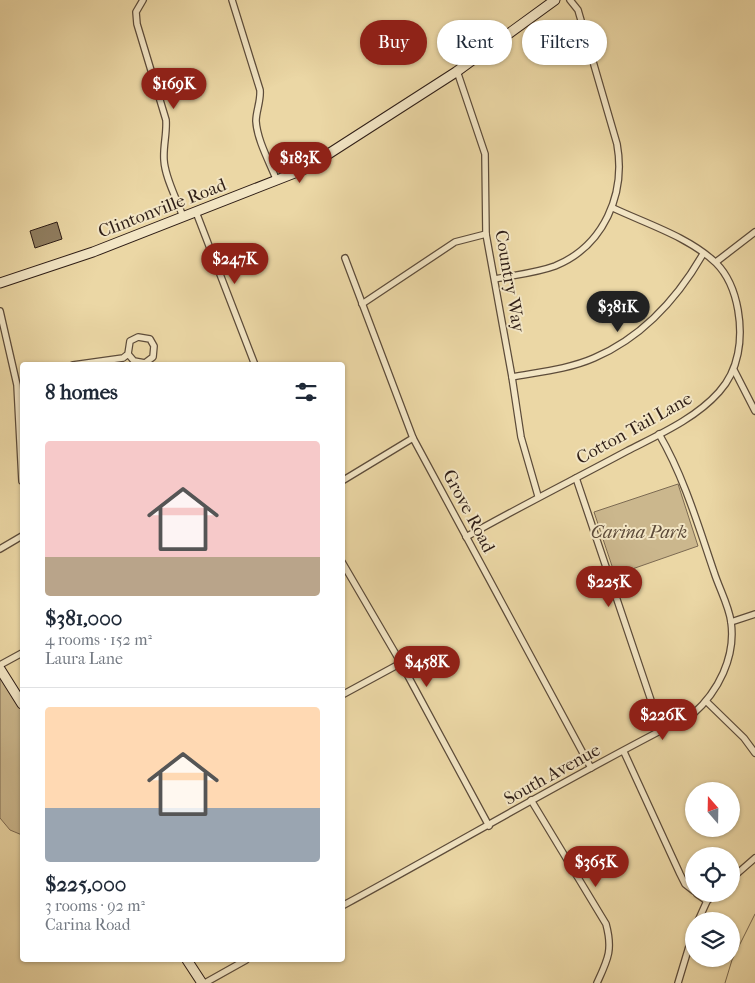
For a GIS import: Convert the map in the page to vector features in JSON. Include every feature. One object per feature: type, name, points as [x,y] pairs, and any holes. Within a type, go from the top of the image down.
[{"type":"main road","name":"Clintonville Road","points":[[0,283],[93,252],[305,169],[329,156],[457,71],[555,0]]},
{"type":"main road","points":[[0,667],[20,701]]},
{"type":"main road","points":[[188,962],[203,983]]},
{"type":"street","points":[[142,0],[136,12],[137,24],[166,120],[168,135],[164,150],[164,162],[183,217]]},
{"type":"street","points":[[232,0],[260,90],[261,100],[256,120],[258,133],[277,181]]},
{"type":"street","points":[[495,279],[544,269],[566,260],[598,233],[613,208],[620,174],[617,144],[578,10],[570,0]]},
{"type":"street","name":"Country Way","points":[[457,71],[485,154],[486,234],[521,437],[538,496]]},
{"type":"street","name":"Cotton Tail Lane","points":[[466,537],[538,496],[659,434],[704,406],[720,391],[734,370],[742,331],[736,299],[728,277],[716,262],[687,241],[613,208]]},
{"type":"street","points":[[196,212],[254,362]]},
{"type":"street","points":[[716,262],[755,232]]},
{"type":"street","points":[[362,304],[455,242],[486,234]]},
{"type":"street","points":[[512,377],[569,366],[619,346],[650,323],[670,303],[689,278],[703,254]]},
{"type":"street","name":"Grove Road","points":[[345,258],[413,438],[592,768]]},
{"type":"street","points":[[0,311],[20,384]]},
{"type":"street","points":[[134,362],[128,354],[128,345],[138,336],[146,337],[154,346],[153,357],[146,362]]},
{"type":"street","points":[[99,362],[117,360],[128,354]]},
{"type":"street","points":[[734,370],[755,411]]},
{"type":"street","name":"South Avenue","points":[[345,904],[489,826],[531,800],[693,714],[707,702],[724,673],[730,652],[731,622],[681,475],[659,434]]},
{"type":"street","points":[[345,479],[413,438]]},
{"type":"street","points":[[576,478],[661,730]]},
{"type":"street","points":[[0,549],[20,537]]},
{"type":"street","points":[[345,567],[402,663],[489,826]]},
{"type":"street","points":[[731,622],[755,614]]},
{"type":"street","points":[[0,667],[20,654]]},
{"type":"street","points":[[345,692],[402,663]]},
{"type":"street","points":[[707,702],[744,738],[755,752]]},
{"type":"street","points":[[624,752],[685,884]]},
{"type":"street","points":[[531,800],[606,924],[610,939],[610,955],[598,983]]},
{"type":"street","points":[[740,871],[755,858]]},
{"type":"street","points":[[678,983],[685,960]]},
{"type":"street","points":[[203,983],[242,962]]},
{"type":"green space","name":"Carina Park","points":[[678,484],[698,546],[615,575],[594,512]]},
{"type":"green space","points":[[0,673],[20,705],[20,834],[10,830],[0,818]]},
{"type":"building","points":[[57,222],[62,239],[35,248],[30,231]]},
{"type":"waterway","points":[[725,983],[732,960],[755,914]]}]
